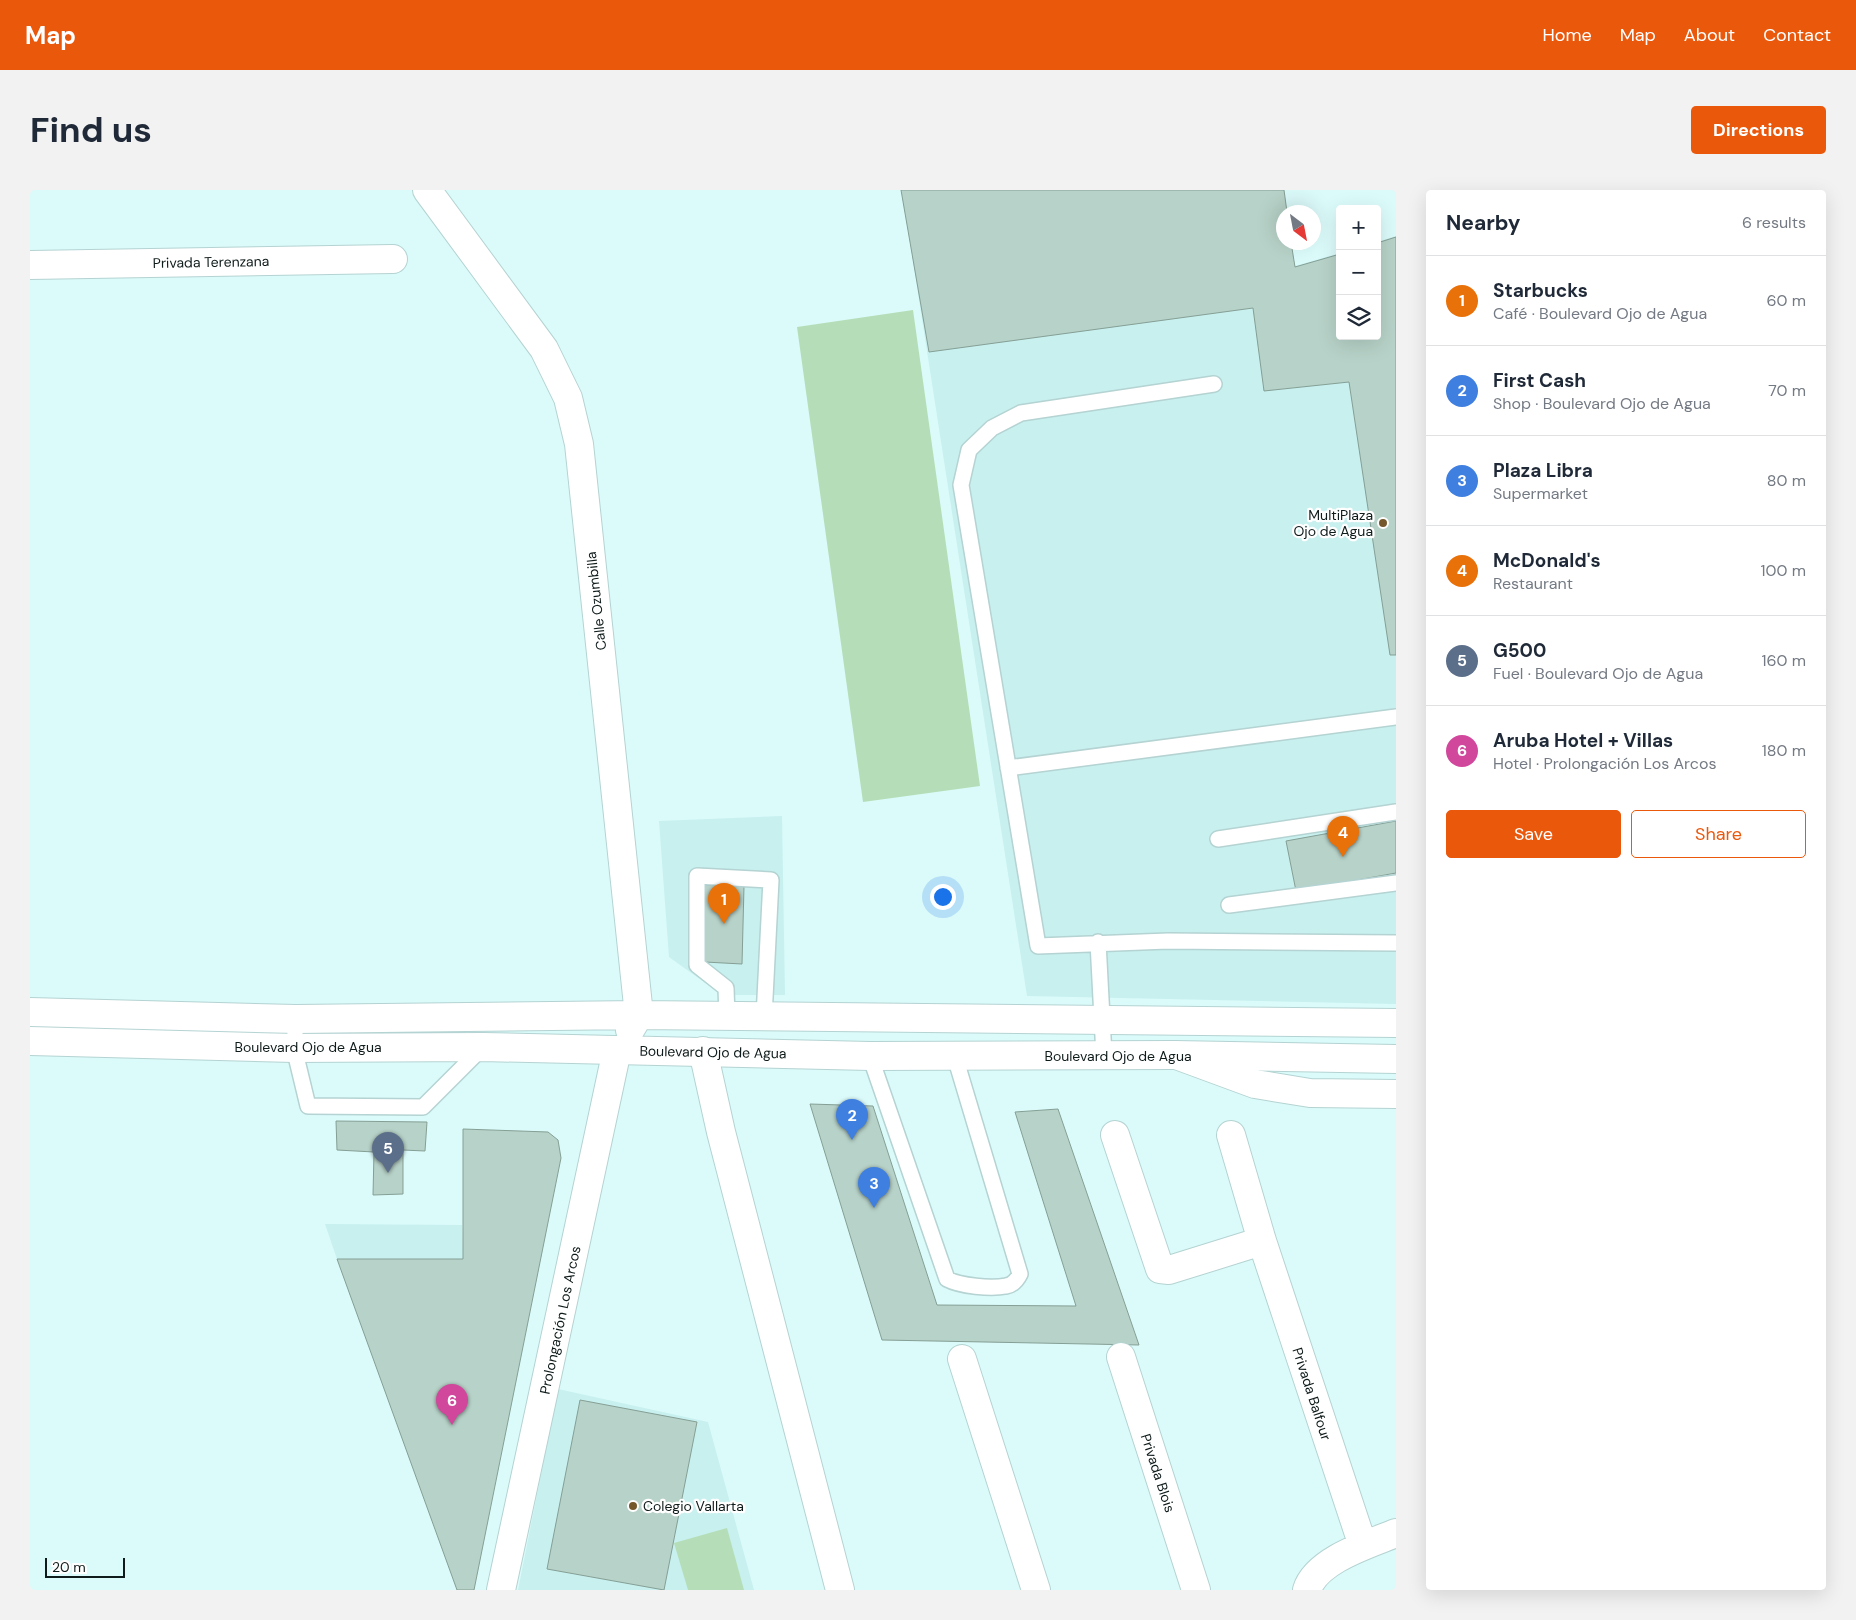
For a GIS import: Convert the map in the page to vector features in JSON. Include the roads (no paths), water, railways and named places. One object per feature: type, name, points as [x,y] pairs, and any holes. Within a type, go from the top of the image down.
[{"type":"street","name":"Calle Ozumbilla","points":[[427,190],[544,349],[570,407],[579,444],[639,1015]]},
{"type":"street","name":"Privada Terenzana","points":[[30,265],[393,259]]},
{"type":"street","name":"Boulevard Ojo de Agua","points":[[30,1012],[296,1019],[639,1015],[1102,1022],[1396,1023]]},
{"type":"street","points":[[617,1050],[639,1015]]},
{"type":"street","name":"Boulevard Ojo de Agua","points":[[30,1042],[294,1048],[482,1047],[955,1057],[1175,1055],[1396,1058]]},
{"type":"street","name":"Prolongación Los Arcos","points":[[501,1590],[617,1050]]},
{"type":"street","points":[[703,1051],[721,1132],[840,1590]]},
{"type":"street","points":[[1175,1055],[1255,1084],[1310,1093],[1396,1094]]},
{"type":"street","points":[[1115,1135],[1160,1269],[1169,1270],[1262,1241]]},
{"type":"street","name":"Privada Balfour","points":[[1231,1135],[1262,1241],[1362,1546]]},
{"type":"street","name":"Privada Blois","points":[[1121,1357],[1196,1590]]},
{"type":"street","points":[[962,1358],[1036,1590]]},
{"type":"street","points":[[1306,1590],[1322,1568],[1362,1546],[1396,1532]]},
{"type":"lane","points":[[1214,384],[1021,413],[992,428],[968,450],[961,485],[1038,946],[1098,942],[1168,941],[1396,943]]},
{"type":"lane","points":[[1008,768],[1396,717]]},
{"type":"lane","points":[[1218,839],[1396,812]]},
{"type":"lane","points":[[727,1017],[726,988],[697,965],[697,876],[771,880],[764,1017]]},
{"type":"lane","points":[[1229,906],[1396,883]]},
{"type":"lane","points":[[1098,942],[1104,1056]]},
{"type":"lane","points":[[296,1019],[294,1048],[308,1106],[423,1106],[482,1047]]},
{"type":"lane","points":[[870,1056],[947,1279],[957,1284],[1008,1286],[1017,1280],[1020,1274],[955,1057]]},
{"type":"place","name":"MultiPlaza Ojo de Agua","points":[[1383,523]]},
{"type":"place","name":"McDonald's","points":[[1343,857]]},
{"type":"place","name":"Starbucks","points":[[724,924]]},
{"type":"place","name":"First Cash","points":[[852,1140]]},
{"type":"place","name":"G500","points":[[388,1173]]},
{"type":"place","name":"Plaza Libra","points":[[874,1208]]},
{"type":"place","name":"Aruba Hotel + Villas","points":[[452,1425]]},
{"type":"place","name":"Colegio Vallarta","points":[[633,1506]]}]
